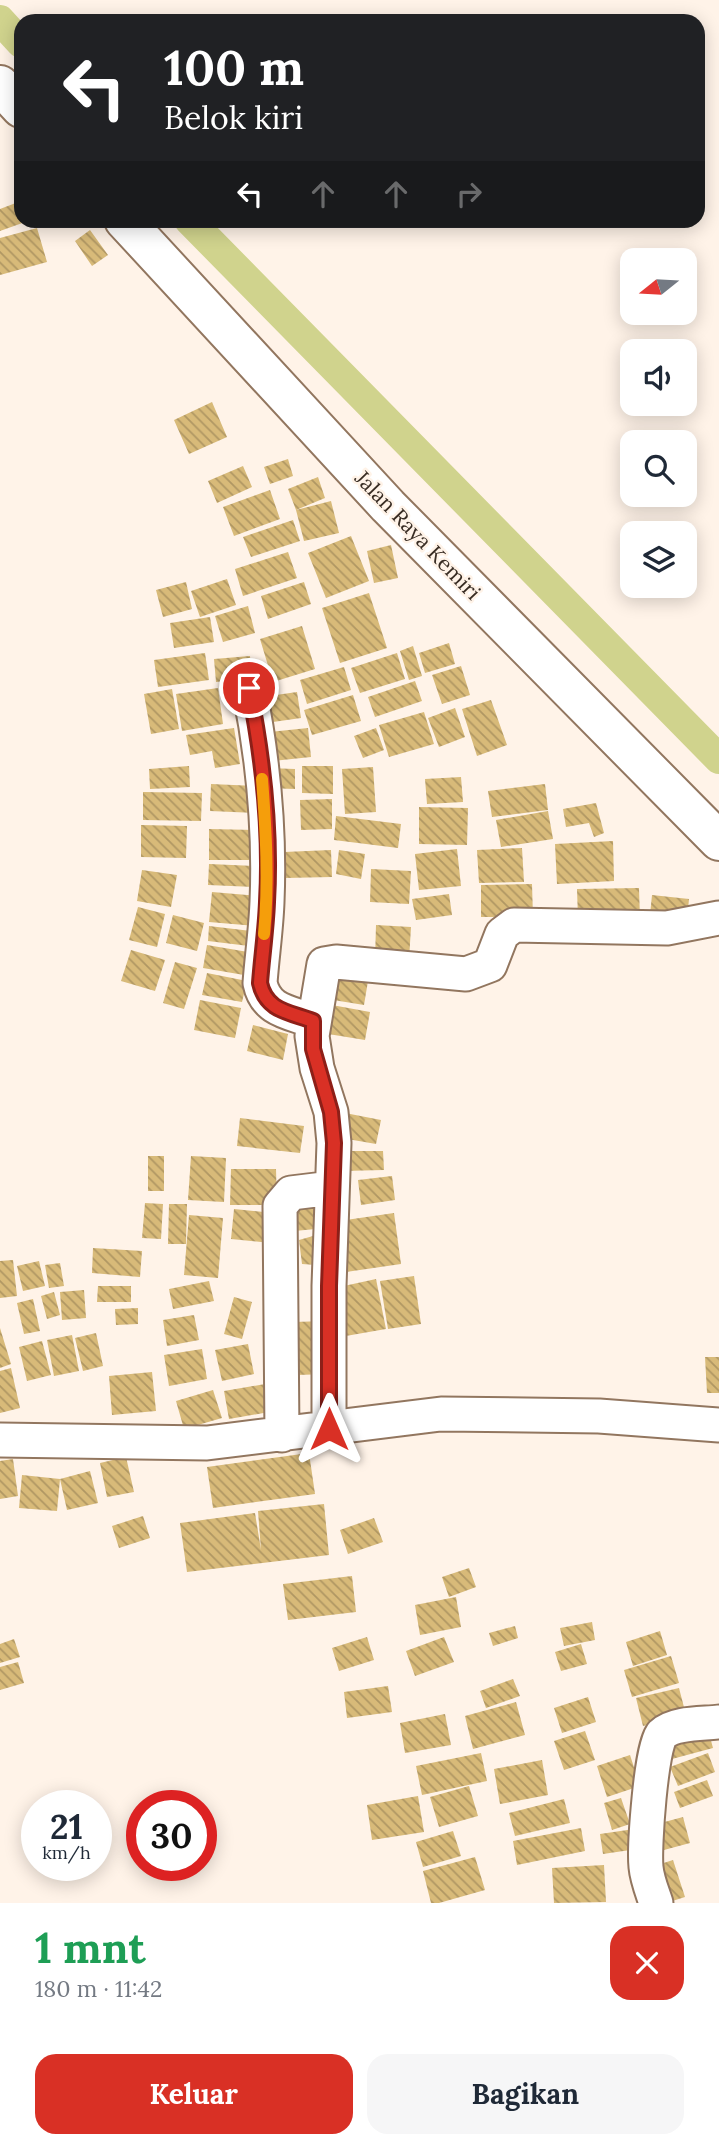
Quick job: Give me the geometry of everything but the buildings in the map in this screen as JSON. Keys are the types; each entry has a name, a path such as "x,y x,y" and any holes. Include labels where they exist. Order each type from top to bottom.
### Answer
{"main road":[{"path":"0,85 14,100"},
{"name":"Jalan Raya Kemiri","path":"131,228 388,506 719,841"}],"street":[{"path":"249,688 261,766 267,844 267,902 260,983 262,994 275,1007 313,1021"},
{"path":"329,1429 334,1143 331,1112 313,1049 313,1021 324,964 336,961 466,974 490,965 502,934 514,925 667,928 719,918"},
{"path":"282,1435 280,1206 291,1193 332,1188"},
{"path":"0,1440 207,1443 441,1414 599,1416 719,1425"},
{"path":"656,1903 646,1860 652,1778 658,1739 674,1727 719,1722"}],"waterway":[{"path":"0,20 14,35"},
{"path":"197,228 719,759"}],"slow traffic":[{"path":"262,779 267,844 264,934"}],"route":[{"path":"249,688 256,720 267,844 267,902 260,983 262,994 275,1007 313,1021 313,1049 331,1112 334,1143 329,1286 329,1429"}]}
